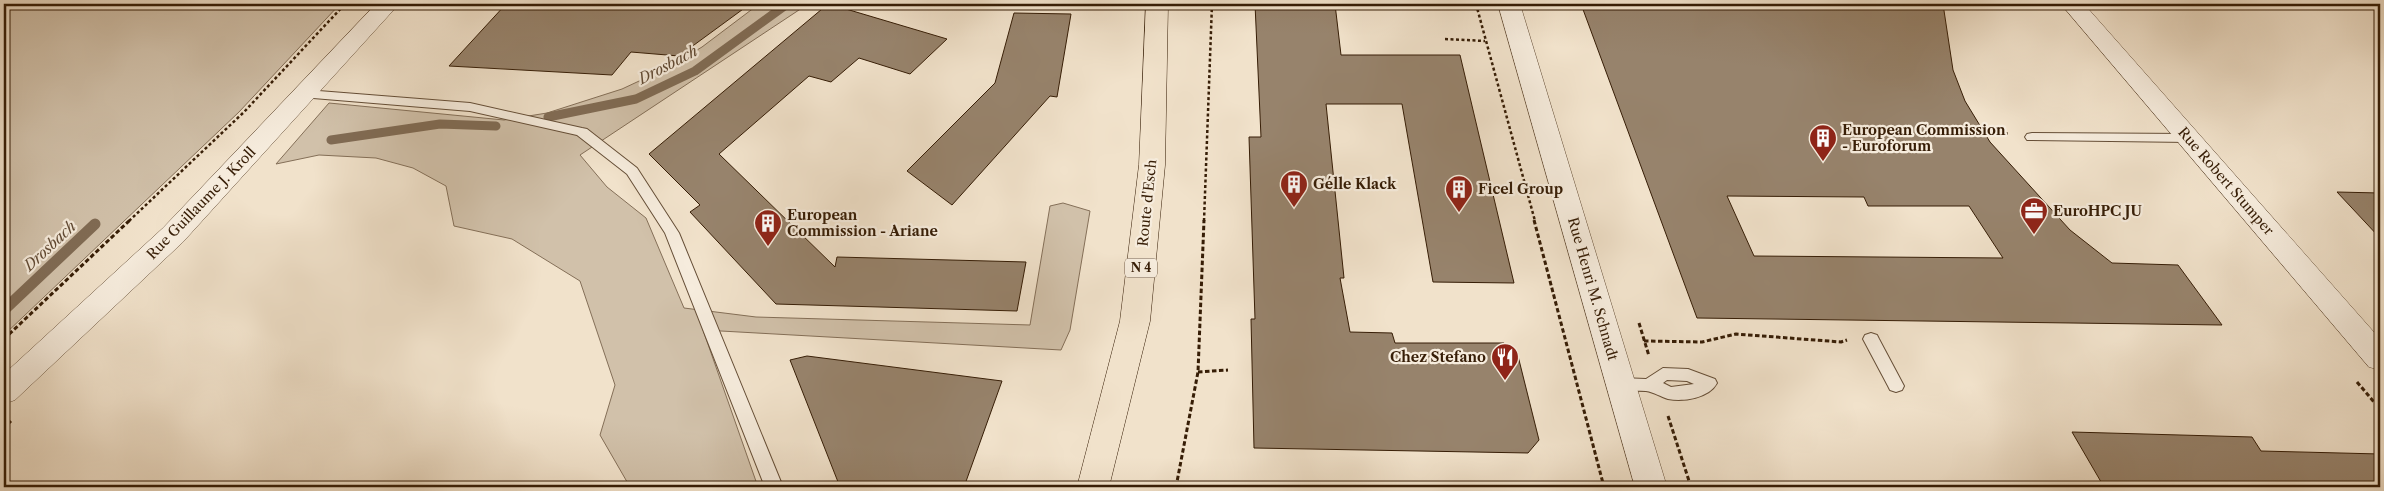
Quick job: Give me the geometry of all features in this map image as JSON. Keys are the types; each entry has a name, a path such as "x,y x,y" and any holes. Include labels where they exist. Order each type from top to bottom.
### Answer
{"main road":[{"name":"Route d'Esch","path":"1093,487 1135,321 1152,165 1157,4"}],"street":[{"name":"Rue Guillaume J. Kroll","path":"4,392 173,235 388,4"},
{"name":"Rue Henri M. Schnadt","path":"1509,4 1651,487"},
{"name":"Rue Robert Stumper","path":"2072,4 2380,359"}],"lane":[{"path":"306,94 470,107 582,132 632,171 672,233 774,487"},
{"path":"2032,137 2189,138"},
{"path":"1864,338 1896,386"},
{"path":"1621,384 1650,385"}],"path":[{"path":"4,340 244,112 346,4"},
{"path":"1176,487 1198,372 1212,4"},
{"path":"1476,4 1520,162 1604,487"},
{"path":"1445,39 1486,40"},
{"path":"1644,341 1702,342 1736,334 1841,342 1864,338"},
{"path":"1198,372 1228,370"}],"shaded area":[{"path":"4,4 340,4 239,112 4,335"},
{"path":"759,4 808,4 580,155 607,187 646,218 684,308 756,317 1030,325 1050,206 1063,203 1090,211 1070,330 1061,350 703,330 758,487 630,487 600,435 615,385 580,281 512,239 454,226 446,186 413,168 376,158 319,155 276,164 329,103 504,120 547,113 622,89 667,68 702,47"}],"building":[{"path":"506,4 750,4 679,56 631,52 612,75 449,66"},
{"path":"1255,4 1335,4 1341,55 1460,55 1514,283 1433,282 1402,104 1326,104 1344,278 1340,278 1350,332 1392,333 1395,343 1504,343 1518,356 1539,440 1528,453 1254,448 1251,319 1255,319 1249,137 1261,137"},
{"name":"European Commission - Euroforum","path":"1581,4 1943,4 1953,70 1965,101 1990,142 2070,230 2112,263 2178,265 2222,325 1697,318","holes":["1727,196 1864,197 1868,206 1969,206 2003,258 1754,256"]},
{"path":"822,9 846,9 947,39 910,74 859,58 831,82 809,76 719,154 835,267 837,257 1026,262 1017,311 776,304 690,212 700,205 649,154"},
{"name":"European Commission - Ariane","path":"1014,13 1071,14 1057,97 1050,96 952,205 907,171 995,83"},
{"path":"2337,192 2380,193 2380,238"},
{"path":"807,356 1002,381 964,487 840,487 790,360"},
{"path":"2072,432 2252,437 2261,451 2380,454 2380,487 2104,487"}],"waterway":[{"name":"Drosbach","path":"548,117 636,99 695,71 787,4"},
{"name":"Drosbach","path":"331,140 440,124 496,126"},
{"name":"Drosbach","path":"4,310 95,224"}],"place":[{"name":"European Commission - Euroforum","path":"1823,162"},
{"name":"Gélle Klack","path":"1294,208"},
{"name":"Ficel Group","path":"1459,213"},
{"name":"EuroHPC JU","path":"2034,235"},
{"name":"European Commission - Ariane","path":"768,247"},
{"name":"Chez Stefano","path":"1505,381"}]}
